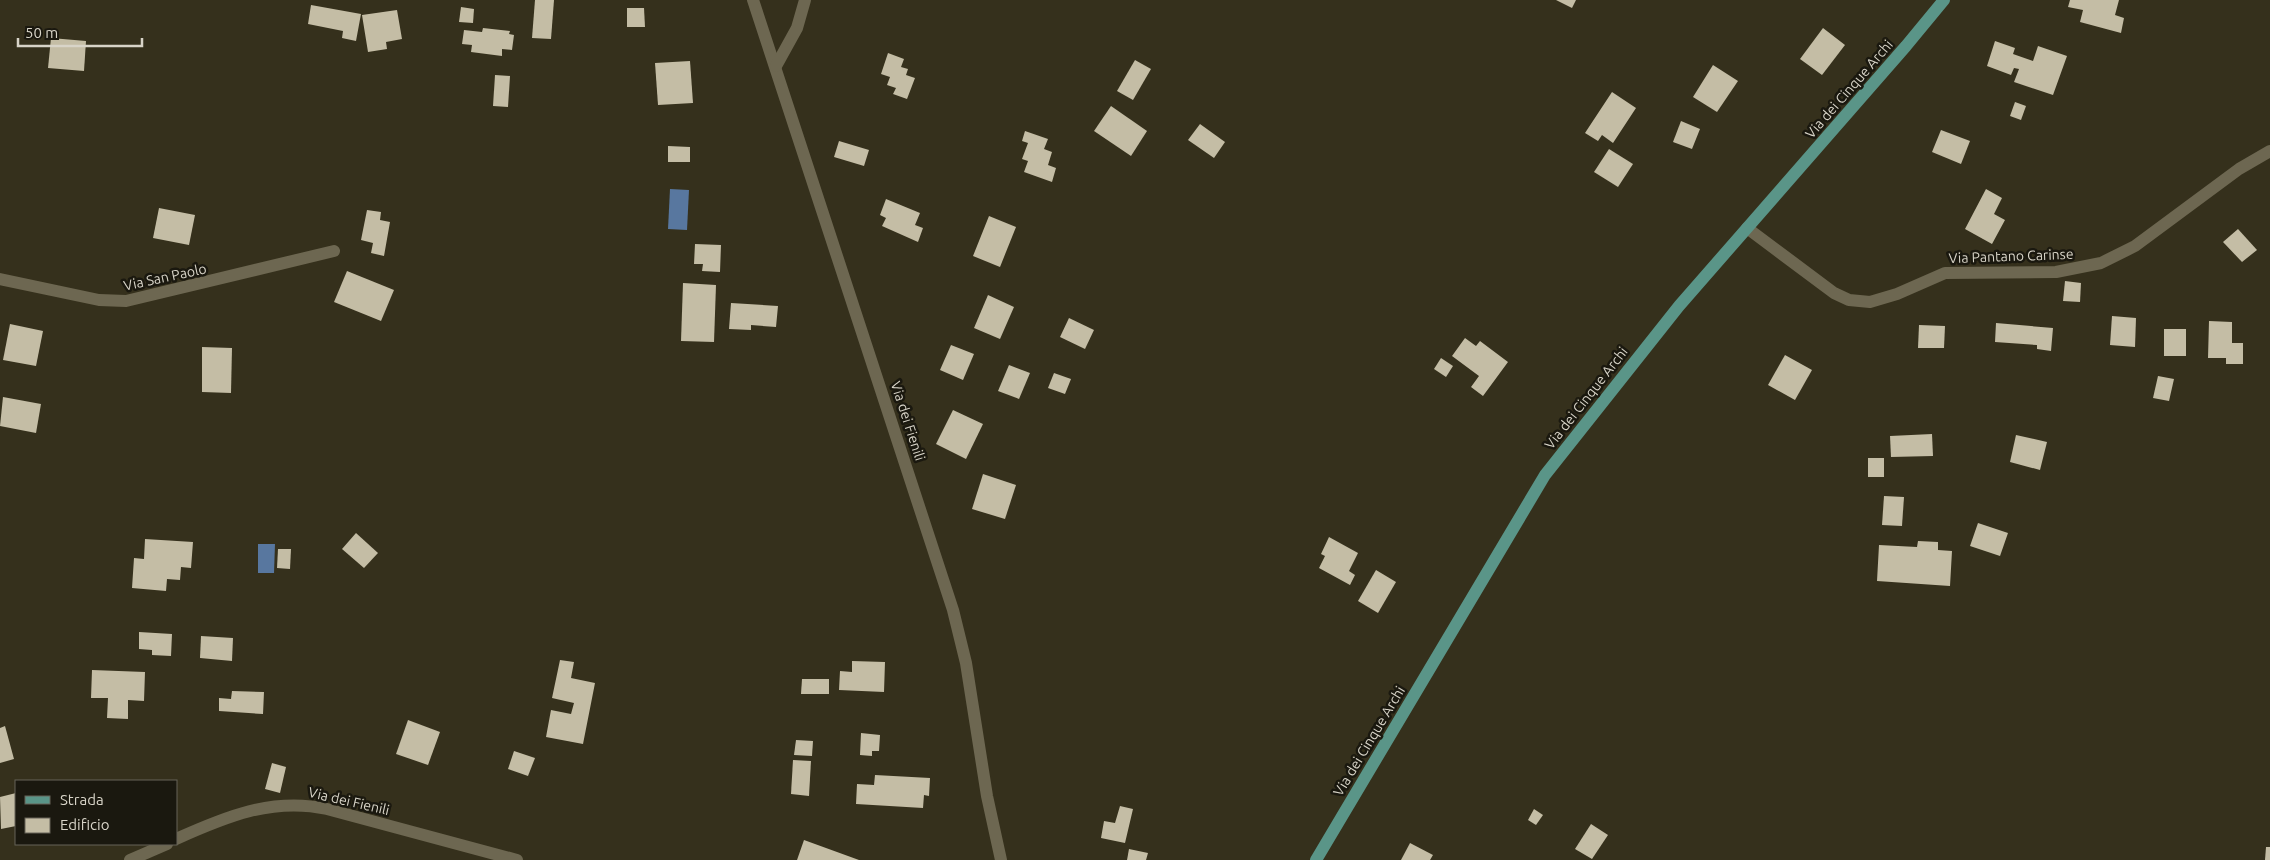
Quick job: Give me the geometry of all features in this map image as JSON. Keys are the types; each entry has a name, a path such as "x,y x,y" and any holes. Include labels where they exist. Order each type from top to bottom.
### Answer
{"main road":[{"name":"Via dei Cinque Archi","path":"1316,860 1545,475 1664,324 1944,0"}],"street":[{"name":"Via dei Fienili","path":"753,0 958,624 987,796 1001,860"},
{"path":"776,66 794,34 805,0"},
{"name":"Via Pantano Carinse","path":"1747,228 1834,292 1849,300 1870,302 1897,294 1945,273 1964,271 2056,272 2086,267 2108,260 2135,246 2245,165 2270,151"},
{"name":"Via San Paolo","path":"0,279 105,301 134,301 334,251"},
{"name":"Via dei Fienili","path":"178,839 217,822 259,808 284,804 301,804 327,809 517,860"},
{"path":"130,860 165,845"}],"water":[{"path":"670,189 689,190 687,230 668,229"},
{"path":"258,544 275,544 274,573 258,573"}],"building":[{"path":"535,0 554,0 551,39 532,38"},
{"path":"1556,0 1576,0 1572,8"},
{"path":"2070,0 2119,0 2115,15 2124,18 2121,33 2080,22 2083,10 2068,7"},
{"path":"311,5 361,14 356,41 342,38 343,31 308,24"},
{"path":"461,7 474,9 473,23 459,22"},
{"path":"627,8 644,8 645,27 627,27"},
{"path":"397,10 402,39 386,42 387,49 368,52 362,15"},
{"path":"483,28 510,31 509,34 514,35 512,50 502,49 502,56 471,52 472,45 462,44 464,30 482,32"},
{"path":"1823,28 1845,45 1822,75 1800,59"},
{"path":"51,38 86,41 84,71 48,68"},
{"path":"1995,41 2015,48 2013,54 2033,61 2038,46 2067,56 2053,95 2014,82 2019,69 2014,68 2011,75 1987,66"},
{"path":"888,53 904,59 901,67 908,69 906,75 915,78 907,99 893,94 896,88 887,85 890,77 881,74"},
{"path":"1135,60 1151,69 1133,100 1117,91"},
{"path":"690,61 693,103 658,105 655,63"},
{"path":"1713,65 1738,81 1717,112 1693,97"},
{"path":"495,75 510,76 508,107 493,106"},
{"path":"1612,92 1636,108 1613,143 1602,135 1598,141 1585,133"},
{"path":"2015,102 2026,106 2021,120 2010,116"},
{"path":"1111,106 1147,131 1131,156 1094,131"},
{"path":"1681,121 1700,129 1692,149 1673,142"},
{"path":"1200,124 1225,142 1214,158 1188,140"},
{"path":"1941,130 1970,141 1961,164 1932,152"},
{"path":"1025,131 1048,139 1044,149 1052,152 1048,165 1056,168 1052,182 1024,172 1028,161 1022,159 1028,143 1022,141"},
{"path":"839,141 869,150 864,166 834,157"},
{"path":"668,146 690,147 690,162 668,162"},
{"path":"1609,149 1633,164 1618,187 1594,172"},
{"path":"1986,189 2002,198 1994,214 2005,220 1992,244 1965,229"},
{"path":"886,199 920,213 915,225 923,228 918,242 882,226 886,218 880,215"},
{"path":"159,208 195,215 189,245 153,238"},
{"path":"367,210 381,212 380,220 390,222 384,256 371,253 373,243 361,240"},
{"path":"989,216 1016,227 1000,267 973,256"},
{"path":"2238,229 2257,250 2242,262 2223,242"},
{"path":"695,244 721,245 720,272 702,271 703,264 694,264"},
{"path":"347,271 394,290 381,321 334,302"},
{"path":"2065,281 2081,283 2080,302 2063,301"},
{"path":"683,283 716,285 714,342 681,341"},
{"path":"988,295 1014,307 1000,339 974,328"},
{"path":"731,303 778,306 776,327 751,325 751,330 729,329"},
{"path":"2112,316 2136,318 2135,347 2110,345"},
{"path":"1069,318 1094,330 1085,349 1060,337"},
{"path":"2209,321 2232,322 2232,343 2243,343 2243,364 2226,364 2226,358 2208,358"},
{"path":"1996,323 2053,328 2051,351 2037,349 2037,345 1995,342"},
{"path":"10,324 43,331 36,366 3,360"},
{"path":"1919,325 1945,326 1944,348 1918,348"},
{"path":"2164,329 2186,329 2186,356 2164,356"},
{"path":"1465,338 1476,346 1480,341 1508,362 1483,396 1471,387 1479,376 1452,356"},
{"path":"951,345 974,354 963,380 940,370"},
{"path":"202,347 232,348 231,393 202,392"},
{"path":"1785,355 1812,370 1795,400 1768,385"},
{"path":"1441,358 1453,366 1446,377 1434,369"},
{"path":"1009,365 1030,373 1019,399 998,391"},
{"path":"1054,373 1071,379 1065,394 1048,388"},
{"path":"2158,376 2174,379 2169,401 2153,398"},
{"path":"3,397 41,404 36,433 0,426"},
{"path":"953,410 983,424 966,459 936,444"},
{"path":"1932,434 1933,456 1891,457 1890,436"},
{"path":"2016,435 2047,442 2040,470 2010,462"},
{"path":"1868,458 1884,458 1884,477 1868,477"},
{"path":"983,474 1016,485 1005,519 972,509"},
{"path":"1884,496 1904,497 1902,526 1882,525"},
{"path":"1978,523 2008,533 2000,556 1970,546"},
{"path":"356,533 378,553 364,568 342,549"},
{"path":"1329,537 1358,553 1349,571 1355,575 1350,585 1319,568 1325,556 1321,554"},
{"path":"145,539 193,542 191,568 181,567 180,580 167,579 166,591 132,588 134,558 144,559"},
{"path":"1918,541 1938,542 1938,550 1952,551 1950,586 1877,581 1879,545 1917,547"},
{"path":"278,549 291,549 290,569 277,568"},
{"path":"1376,570 1396,582 1378,613 1358,601"},
{"path":"139,632 172,634 171,656 152,655 152,650 139,649"},
{"path":"201,636 233,638 232,661 200,658"},
{"path":"560,660 574,662 571,678 595,683 583,744 546,737 551,710 571,714 574,703 552,698"},
{"path":"852,661 885,662 884,692 839,690 840,671 852,672"},
{"path":"92,670 145,672 144,701 128,700 128,719 107,718 108,698 91,698"},
{"path":"802,679 829,679 829,694 801,694"},
{"path":"232,691 264,692 263,714 219,711 219,698 231,699"},
{"path":"408,720 440,732 428,765 396,754"},
{"path":"5,726 14,759 0,763 0,728"},
{"path":"861,733 880,735 879,751 872,751 872,756 860,755"},
{"path":"796,740 813,741 812,756 794,755"},
{"path":"514,751 535,758 528,776 508,769"},
{"path":"793,760 811,761 809,796 791,794"},
{"path":"272,763 286,767 280,793 265,789"},
{"path":"875,775 930,778 929,796 924,795 923,808 856,804 857,784 874,785"},
{"path":"15,793 15,826 1,829 0,797"},
{"path":"1120,806 1133,809 1125,843 1101,838 1104,821 1115,823"},
{"path":"1534,809 1543,815 1536,825 1528,820"},
{"path":"1591,824 1608,835 1592,859 1575,849"},
{"path":"804,840 859,860 797,860"},
{"path":"1410,843 1433,855 1430,860 1401,860"},
{"path":"2266,847 2270,847 2270,860 2265,860"},
{"path":"1129,849 1148,853 1146,860 1127,860"}]}
